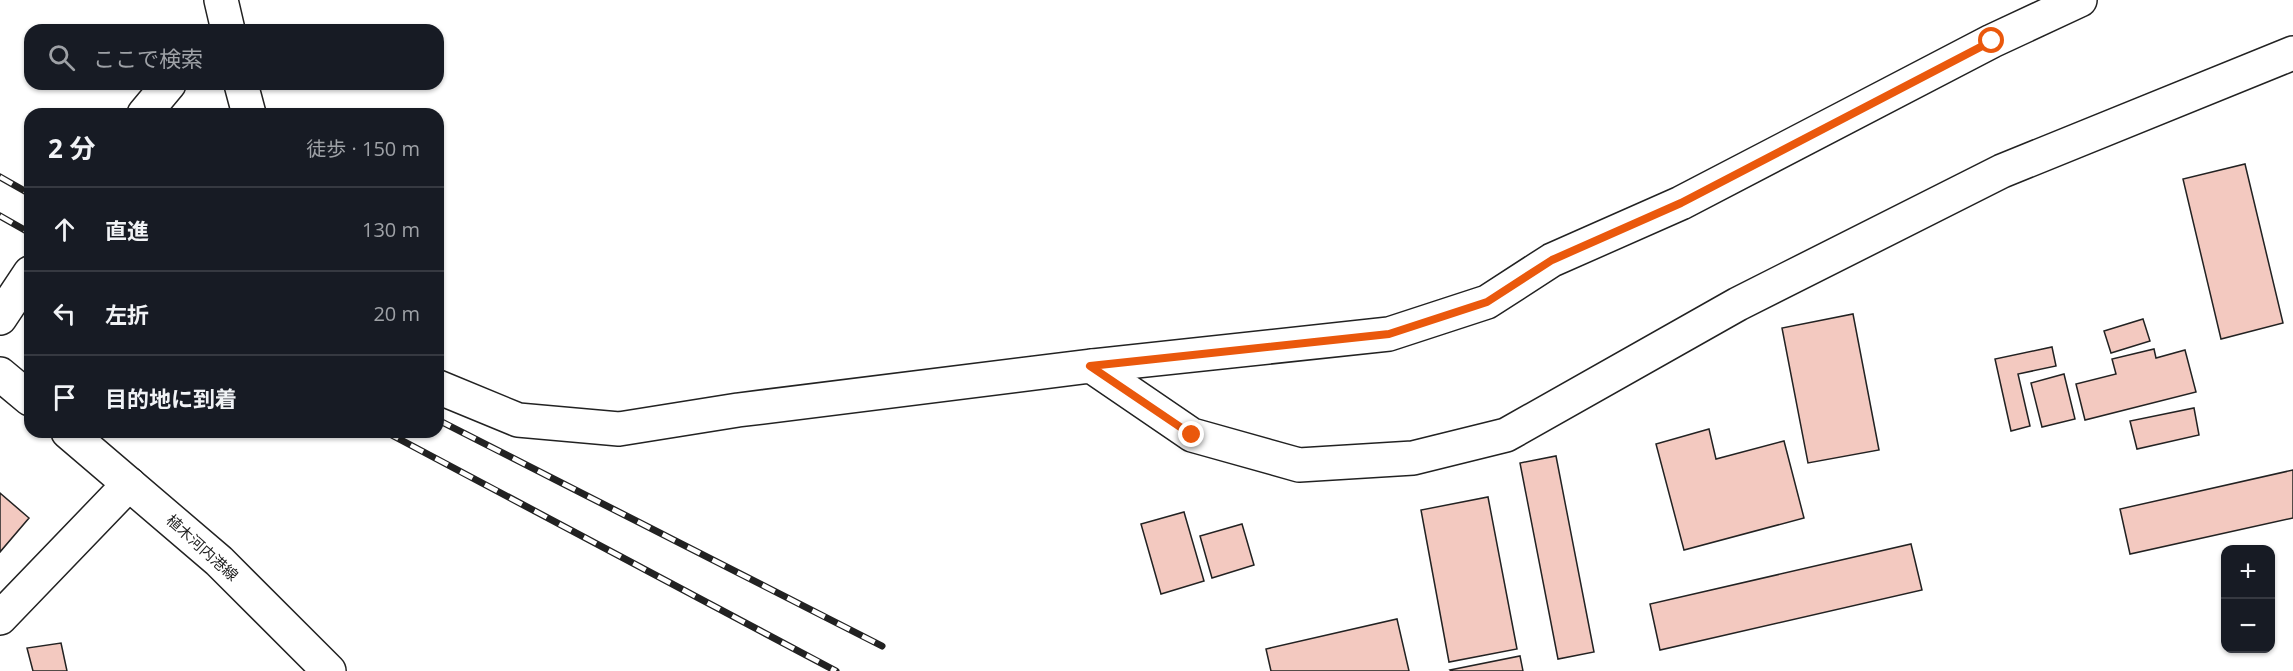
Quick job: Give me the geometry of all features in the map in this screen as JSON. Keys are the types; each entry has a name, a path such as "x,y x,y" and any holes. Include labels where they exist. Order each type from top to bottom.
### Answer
{"street":[{"path":"444,389 518,420 619,429 738,410 1090,366 1389,334 1487,302 1552,260 1681,203 1992,41 2080,0"},
{"path":"1090,366 1192,435 1299,465 1413,458 1506,435 1738,304 2002,171 2293,53"},
{"path":"149,108 164,90"},
{"path":"243,90 248,108"},
{"path":"0,318 24,282"},
{"path":"0,374 24,394"},
{"name":"植木河内港線","path":"75,438 219,561 329,671"},
{"path":"0,618 129,484"}],"building":[{"path":"2245,164 2283,323 2221,339 2183,179"},
{"path":"1853,314 1879,450 1808,463 1782,328"},
{"path":"2143,319 2150,341 2111,353 2104,331"},
{"path":"2052,347 2056,366 2018,374 2030,426 2011,431 1995,359"},
{"path":"2154,349 2156,358 2185,350 2196,392 2085,420 2076,384 2116,374 2112,359"},
{"path":"2064,374 2075,419 2042,427 2031,383"},
{"path":"2194,408 2199,435 2137,449 2130,421"},
{"path":"1709,429 1716,459 1784,441 1804,518 1684,550 1656,444"},
{"path":"1556,456 1594,652 1558,659 1520,463"},
{"path":"2293,470 2293,518 2130,554 2120,509"},
{"path":"0,493 29,518 0,552"},
{"path":"1488,497 1517,649 1449,662 1421,510"},
{"path":"1184,512 1204,581 1161,594 1141,524"},
{"path":"1242,524 1254,565 1212,578 1200,536"},
{"path":"1911,544 1922,590 1660,650 1650,604"},
{"path":"1397,619 1409,671 1271,671 1266,649"},
{"path":"61,643 67,671 33,671 27,648"},
{"path":"1520,656 1523,671 1450,670"}],"railway":[{"path":"0,177 24,191"},
{"path":"0,216 24,230"},
{"path":"444,423 882,646"},
{"path":"397,438 836,671"}],"route":[{"path":"1192,435 1090,366 1389,334 1487,302 1552,260 1681,203 1992,41"}]}
